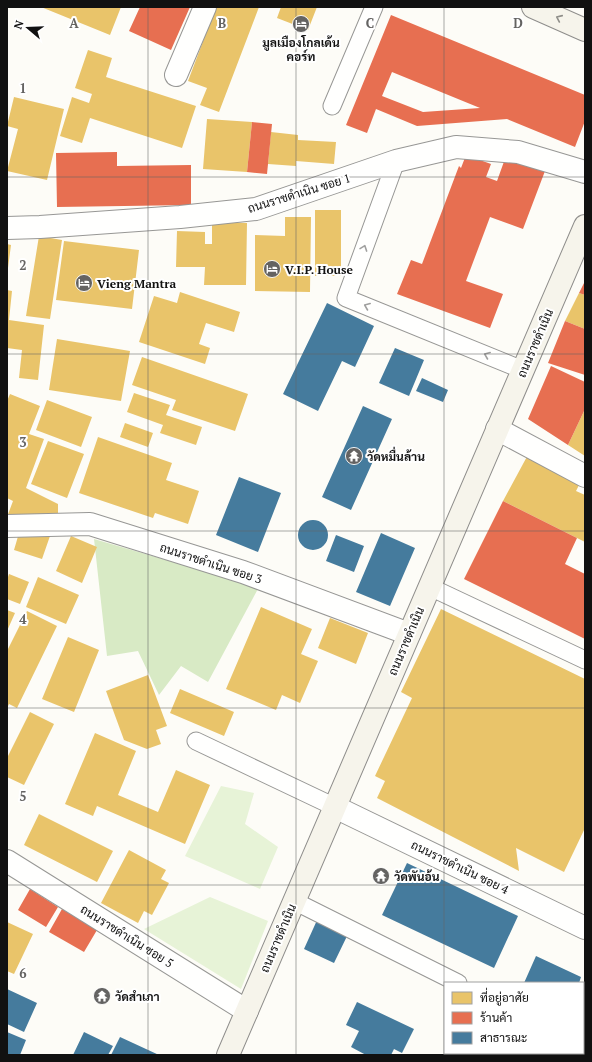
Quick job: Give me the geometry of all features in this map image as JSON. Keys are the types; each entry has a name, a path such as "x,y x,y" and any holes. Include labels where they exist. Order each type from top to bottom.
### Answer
{"street":[{"path":"176,75 205,7"},
{"path":"533,7 585,30"},
{"name":"ถนนราชดำเนิน ซอย 1","path":"7,228 180,217 256,209 396,161 456,147 518,152 585,172"},
{"name":"ถนนราชดำเนิน","path":"228,1055 585,226"},
{"path":"497,429 585,476"},
{"name":"ถนนราชดำเนิน ซอย 3","path":"7,526 90,524 242,572 409,634"},
{"name":"ถนนราชดำเนิน ซอย 4","path":"335,807 585,928"},
{"name":"ถนนราชดำเนิน ซอย 5","path":"7,861 247,1011"}],"lane":[{"path":"332,106 374,7"},
{"path":"396,161 346,298 523,370"},
{"path":"430,587 585,660"},
{"path":"196,741 335,807"},
{"path":"294,901 456,982"}],"green space":[{"path":"94,539 259,587 208,682 181,666 159,695 138,651 107,656"},
{"path":"221,786 254,793 245,824 278,847 260,889 185,856"},
{"path":"210,897 268,921 241,989 144,929"}],"building: ที่อยู่อาศัย":[{"path":"41,7 121,7 110,35"},
{"path":"216,7 259,7 219,112 200,105 207,88 188,81"},
{"name":"มูลเมืองโกลเด้น คอร์ท","path":"281,7 317,7 308,30 277,18"},
{"path":"88,50 112,58 106,77 196,106 182,148 90,118 82,143 60,136 72,97 89,103 92,94 75,88"},
{"path":"14,97 64,109 47,180 7,171 18,129 7,126"},
{"path":"207,119 252,122 247,172 203,169"},
{"path":"271,132 298,135 298,140 336,142 334,164 296,161 296,166 268,164"},
{"path":"315,210 341,210 341,276 315,276"},
{"path":"285,217 311,217 310,292 255,291 255,235 285,236"},
{"path":"212,222 247,223 246,285 204,285 205,267 176,267 177,231 205,232 205,244 212,244"},
{"path":"39,236 62,240 50,319 26,316"},
{"path":"64,241 139,250 132,309 56,300"},
{"path":"7,244 11,245 8,268 7,268"},
{"path":"7,290 12,291 9,320 44,325 38,380 19,378 22,350 7,348"},
{"path":"180,292 240,312 234,332 206,323 199,344 210,348 205,364 139,342 154,296 177,303"},
{"path":"579,293 585,295 585,329 565,321"},
{"path":"57,339 130,351 121,401 49,390"},
{"path":"142,357 248,394 235,431 172,410 176,400 132,385"},
{"path":"134,393 170,405 166,415 202,427 196,445 160,433 163,425 127,412"},
{"path":"10,394 40,406 29,434 44,439 26,488 58,504 58,519 7,517 13,501 7,498 7,401"},
{"path":"47,400 92,417 81,447 36,430"},
{"path":"585,409 585,456 568,445"},
{"path":"125,423 153,433 148,447 120,437"},
{"path":"98,437 172,463 166,480 199,491 188,524 155,513 153,518 79,493"},
{"path":"48,441 84,454 67,498 31,484"},
{"path":"530,451 582,479 576,491 585,495 585,542 503,501"},
{"path":"19,533 50,536 42,559 14,550"},
{"path":"71,536 97,547 82,583 56,571"},
{"path":"9,574 29,582 20,604 7,599 7,580"},
{"path":"38,577 79,595 66,624 26,607"},
{"path":"261,607 312,629 301,654 318,661 300,703 282,695 276,710 226,689"},
{"path":"441,609 585,679 585,828 564,872 516,848 519,871 377,798 385,781 375,776 412,698 401,692"},
{"path":"7,610 15,613 7,631"},
{"path":"27,611 57,626 17,708 9,704 7,708 7,651"},
{"path":"330,618 368,633 356,664 318,648"},
{"path":"68,637 99,650 74,712 42,699"},
{"path":"148,675 167,726 156,730 161,744 147,749 124,740 106,691"},
{"path":"180,689 234,712 224,736 170,713"},
{"path":"30,712 54,724 24,785 7,777 7,758"},
{"path":"95,733 136,751 118,795 158,812 176,770 210,785 185,844 97,806 93,816 65,804"},
{"path":"39,814 113,851 97,882 24,845"},
{"path":"129,850 166,870 161,879 169,883 152,915 144,911 138,923 101,903"},
{"path":"7,922 33,934 14,974 7,971"},
{"path":"585,999 585,1055 561,1055 584,1054"}],"building: ร้านค้า":[{"path":"140,7 190,7 171,50 129,31"},
{"path":"391,15 585,95 585,121 575,147 507,119 417,126 376,109 367,133 346,125","holes":["392,72 480,108 423,112 382,96"]},
{"path":"252,122 272,124 267,174 247,172"},
{"path":"117,152 117,166 191,165 191,205 57,207 56,153"},
{"path":"466,155 491,164 486,177 497,181 506,156 545,171 523,229 490,217 466,281 503,294 490,328 397,294 411,260 422,264 459,166 461,168"},
{"path":"585,281 585,295 579,293"},
{"path":"565,321 585,329 585,375 548,363"},
{"path":"551,366 585,382 585,409 568,445 528,419"},
{"path":"503,501 577,538 565,564 585,574 585,639 464,579"},
{"path":"30,889 58,907 46,927 18,910"},
{"path":"62,909 97,930 84,952 49,932"}],"building: สาธารณะ":[{"path":"327,303 374,326 355,367 342,361 318,411 283,394"},
{"path":"395,348 424,360 409,396 379,383"},
{"path":"422,378 448,390 443,402 416,391"},
{"path":"363,406 392,419 351,510 322,497"},
{"path":"239,477 281,493 258,552 216,535"},
{"path":"313,520 324,524 328,535 324,546 313,550 302,546 298,535 302,524"},
{"path":"381,533 415,548 390,606 356,592"},
{"path":"336,535 364,546 354,572 326,561"},
{"name":"วัดพันอ้น","path":"407,863 518,916 494,968 382,915"},
{"path":"318,918 349,932 334,963 304,949"},
{"path":"536,956 581,977 579,982 524,982"},
{"path":"7,989 37,1003 24,1032 7,1024"},
{"path":"357,1002 414,1029 402,1053 394,1049 391,1055 366,1055 351,1047 359,1031 346,1025"},
{"path":"7,1032 26,1040 20,1055 7,1055"},
{"path":"84,1032 113,1046 108,1055 73,1055"},
{"path":"120,1037 159,1055 111,1055"},
{"path":"488,1054 546,1054 546,1055"}],"place":[{"name":"มูลเมืองโกลเด้น คอร์ท","path":"301,24"},
{"name":"V.I.P. House","path":"272,269"},
{"name":"Vieng Mantra","path":"84,283"},
{"name":"วัดหมื่นล้าน","path":"354,456"},
{"name":"วัดพันอ้น","path":"381,876"},
{"name":"วัดสำเภา","path":"102,996"}]}
